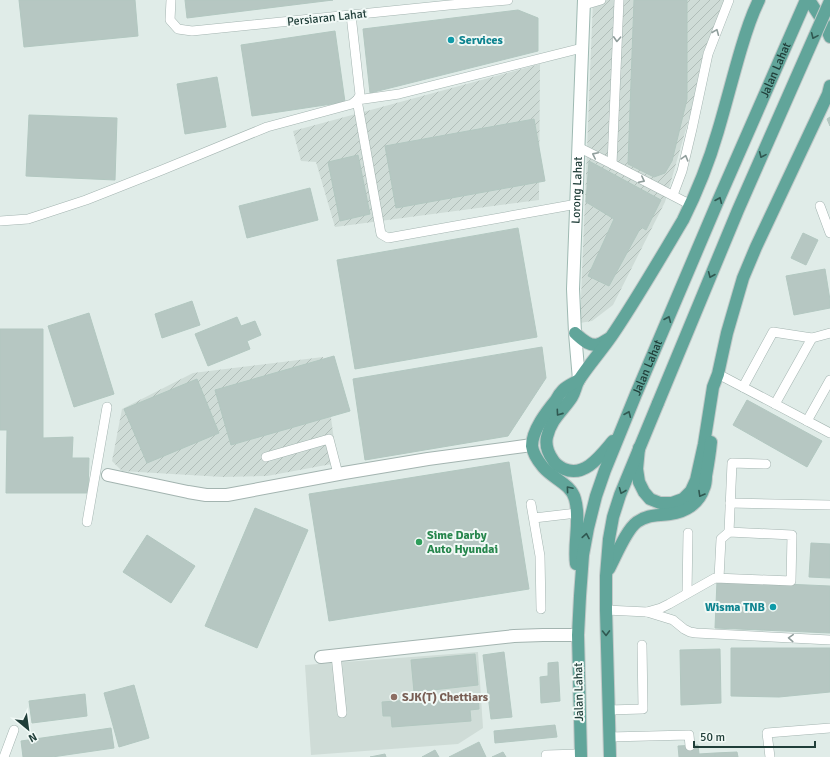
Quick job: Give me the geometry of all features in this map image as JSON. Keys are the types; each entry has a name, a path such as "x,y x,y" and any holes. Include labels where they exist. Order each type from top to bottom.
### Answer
{"main road":[{"path":"618,436 592,464 577,471 569,471 554,463 546,447 546,439 554,420 572,396 579,380 610,337 679,227 691,205 718,132 729,88 753,11 759,0"},
{"name":"Jalan Lahat","path":"580,756 578,635 580,596 583,555 589,522 596,496 604,470 618,436 718,201 806,0"},
{"path":"809,0 824,23 830,36"},
{"name":"Jalan Lahat","path":"610,757 606,576 609,539 613,517 620,495 639,448 738,210 830,1"},
{"path":"639,448 637,469 639,482 644,492 650,498 660,503 672,503 683,499 691,491 696,480 704,444 713,387 718,374 727,333 743,278 828,94 830,86"},
{"path":"575,333 583,340 595,345 610,337"},
{"path":"606,576 630,530 636,523 644,518 654,515 683,511 692,506 700,497 704,487 709,463 719,388 718,374"},
{"path":"579,380 564,389 545,413 538,425 532,446 537,460 551,475 566,485 576,499 577,513 575,560 580,596"}],"street":[{"name":"Lorong Lahat","path":"579,380 573,289 584,2"},
{"path":"108,475 188,492 206,495 226,495 428,459 532,446"},
{"path":"321,657 514,636 578,635"}],"lane":[{"name":"Persiaran Lahat","path":"171,0 170,20 178,29 192,31 351,16 448,2 508,0"},
{"path":"584,2 601,0"},
{"path":"612,164 619,0"},
{"path":"673,195 682,170 708,54 729,0"},
{"path":"0,221 28,219 86,200 267,126 352,104 360,95 351,16"},
{"path":"357,100 398,94 582,48"},
{"path":"357,100 381,234 388,238 577,204"},
{"path":"578,147 691,205"},
{"path":"820,206 830,233"},
{"path":"743,387 772,332 812,338 830,333"},
{"path":"776,404 812,338"},
{"path":"718,374 830,433"},
{"path":"807,421 830,380"},
{"path":"87,522 108,407"},
{"path":"266,457 329,439 338,474"},
{"path":"729,532 732,463 766,464"},
{"path":"96,472 108,475"},
{"path":"730,503 830,505"},
{"path":"531,504 540,556 541,609"},
{"path":"534,518 577,513"},
{"path":"647,612 661,608 714,578 791,581 792,535 729,532 721,539 719,578"},
{"path":"687,593 688,533"},
{"path":"606,610 647,612 673,620 684,629 696,633 830,640"},
{"path":"608,710 643,709 642,645"},
{"path":"336,655 342,713"},
{"path":"770,757 767,733 830,728"},
{"path":"4,757 14,730"},
{"path":"609,737 689,735 690,746"},
{"path":"546,757 546,755 580,756"}],"shaded area":[{"path":"593,0 731,0 703,75 665,202 613,305 592,321 580,323"},
{"name":"Services","path":"540,64 539,200 335,227 316,162 301,161 293,131"},
{"path":"323,357 337,463 267,476 223,477 122,471 112,461 122,409 193,373"},
{"name":"SJK(T) Chettiars","path":"478,652 483,728 458,744 311,755 305,665"}],"building":[{"path":"19,0 135,0 138,36 24,47"},
{"path":"185,0 333,0 187,18"},
{"path":"634,0 687,0 687,99 672,161 665,173 654,177 628,164"},
{"name":"Services","path":"518,10 538,18 538,51 370,93 363,29"},
{"path":"335,31 345,102 252,116 241,45"},
{"path":"217,77 226,127 185,134 177,84"},
{"path":"29,115 117,118 115,180 26,176"},
{"path":"830,117 830,126 827,119"},
{"path":"534,119 545,181 396,208 385,146"},
{"path":"358,155 370,214 340,221 328,162"},
{"path":"589,161 661,200 646,230 641,227 609,286 588,276 614,219 586,202"},
{"path":"310,188 318,220 247,238 239,206"},
{"path":"518,228 537,337 355,369 337,260"},
{"path":"803,233 818,240 806,265 791,258"},
{"path":"825,269 830,308 794,315 786,276"},
{"path":"192,301 200,325 162,338 155,314"},
{"path":"89,313 114,394 74,407 48,326"},
{"path":"237,317 241,326 255,321 261,335 247,341 250,349 208,366 195,334"},
{"path":"0,329 43,329 43,438 73,437 72,458 89,458 88,493 6,493 7,430 0,430"},
{"path":"542,347 546,378 508,436 365,460 353,379"},
{"path":"334,356 350,411 231,445 215,390"},
{"path":"197,379 219,433 147,463 124,409"},
{"path":"747,400 822,441 807,467 733,425"},
{"name":"Sime Darby Auto Hyundai","path":"509,462 529,589 329,621 309,494"},
{"path":"255,508 308,530 257,648 205,626"},
{"path":"147,535 195,566 171,603 123,572"},
{"path":"811,543 830,544 830,578 809,577"},
{"name":"Wisma TNB","path":"717,581 830,586 830,633 715,628"},
{"path":"731,648 830,648 830,692 779,697 731,696"},
{"path":"720,649 721,703 681,705 680,650"},
{"path":"504,652 512,717 491,719 483,655"},
{"path":"475,654 478,685 414,692 411,660"},
{"path":"558,662 560,701 541,703 540,677 548,676 548,663"},
{"path":"134,685 149,738 119,747 104,693"},
{"path":"85,694 87,716 32,723 29,701"},
{"path":"478,695 479,709 470,710 471,721 392,727 391,716 383,716 382,702"},
{"path":"555,725 557,737 495,743 494,731"},
{"path":"111,728 114,748 52,757 23,757 21,741"},
{"path":"479,742 486,757 449,757"},
{"path":"698,745 699,754 715,753 715,757 679,757 678,746"},
{"path":"435,750 439,757 422,757"},
{"path":"503,752 506,757 492,757"},
{"path":"737,752 738,757 715,757 715,753"},
{"path":"385,754 386,757 370,757"}],"place":[{"name":"Services","path":"451,40"},
{"name":"Sime Darby Auto Hyundai","path":"419,542"},
{"name":"Wisma TNB","path":"773,607"},
{"name":"SJK(T) Chettiars","path":"394,697"}]}
